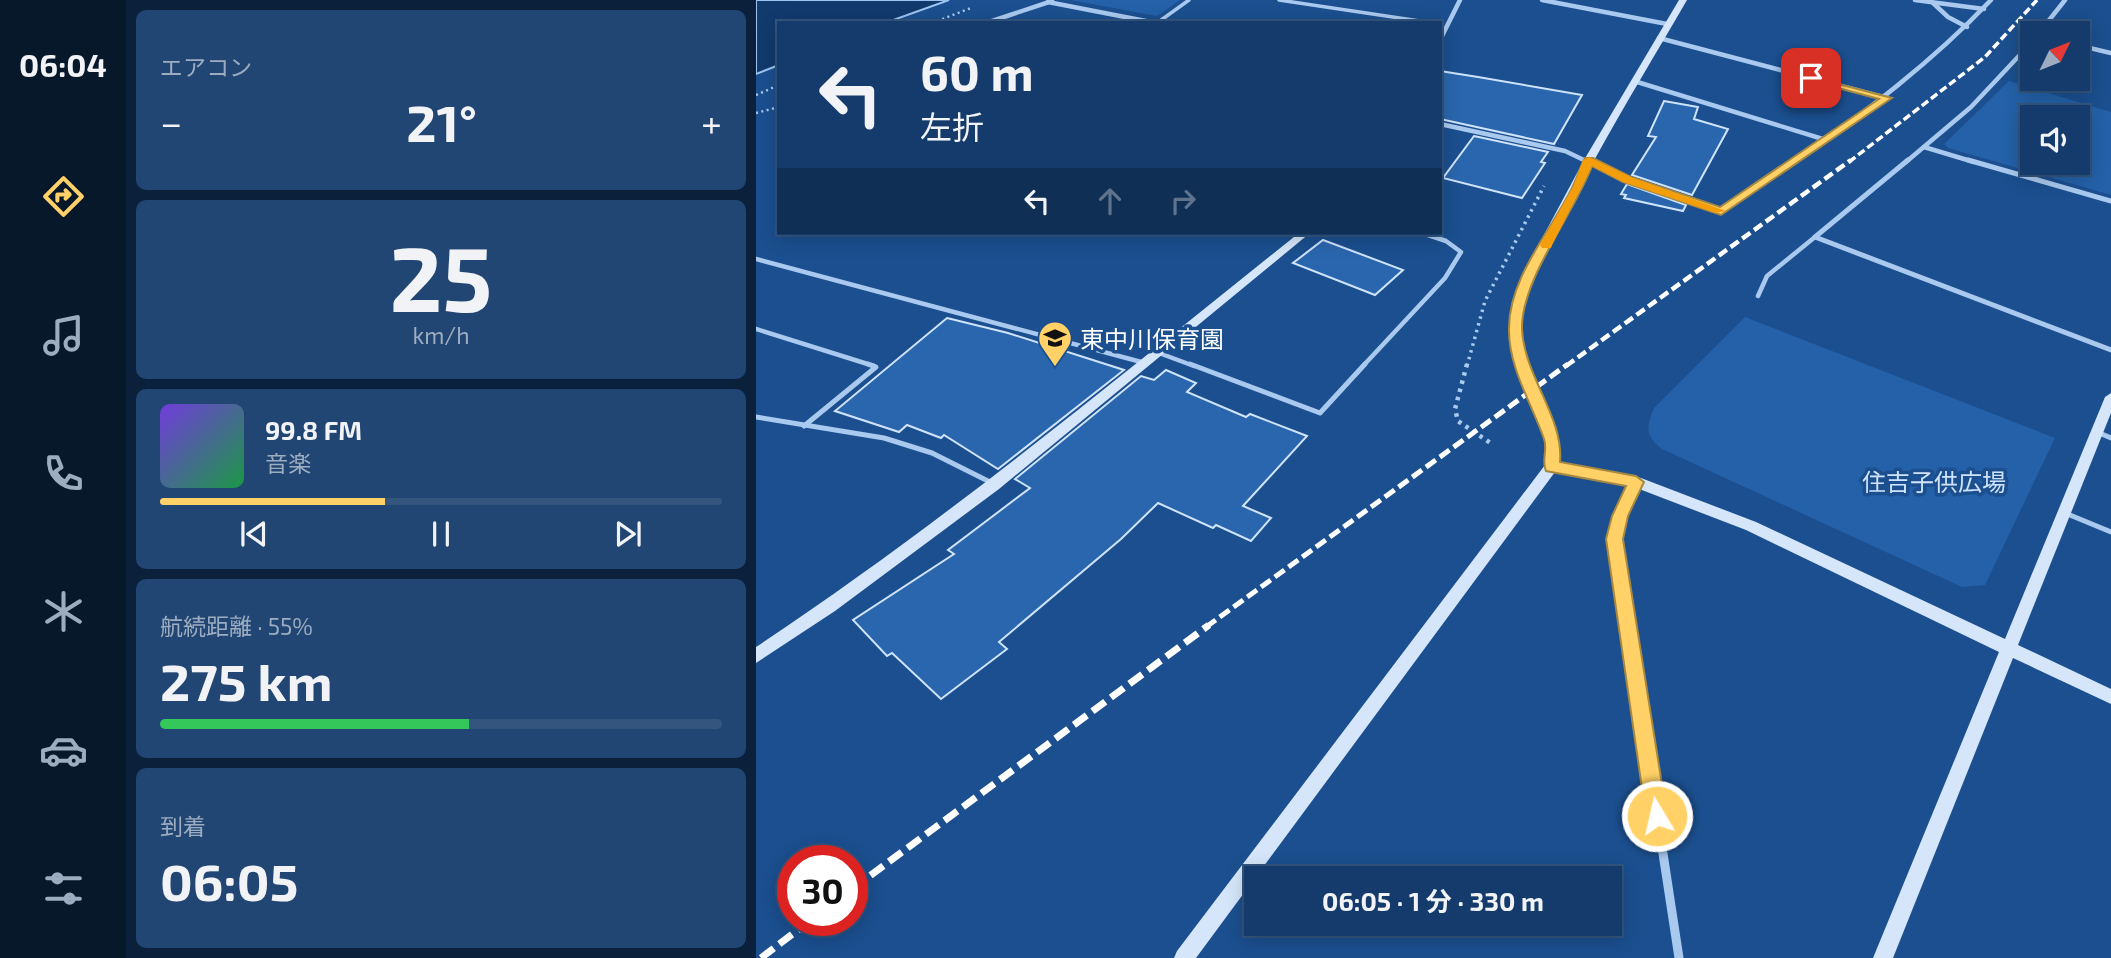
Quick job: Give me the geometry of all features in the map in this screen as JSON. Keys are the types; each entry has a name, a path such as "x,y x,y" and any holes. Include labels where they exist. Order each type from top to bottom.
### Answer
{"street":[{"path":"992,21 1054,0"},
{"path":"1442,37 1460,0"},
{"path":"1542,0 1667,24"},
{"path":"1184,958 1552,467 1554,443 1525,374 1519,349 1516,329 1518,309 1528,278 1578,187 1589,160 1683,0"},
{"path":"1915,0 1984,9"},
{"path":"1442,124 1565,150 1627,179 1721,211 1887,98 1967,27 1991,0"},
{"path":"2048,21 2065,0"},
{"path":"1048,2 1147,21"},
{"path":"1933,3 1948,17 1967,27"},
{"path":"1659,38 1887,98"},
{"path":"2090,49 2111,53"},
{"path":"2020,55 1971,107 1815,237 2111,350"},
{"path":"1634,80 1826,140"},
{"path":"1924,147 2111,201"},
{"path":"756,656 828,607 994,485 1303,235"},
{"path":"1883,958 2064,512 2104,435 2111,397"},
{"path":"1552,467 1636,482 1751,526 2111,697"},
{"path":"1636,482 1620,516 1615,539 1679,958"}],"lane":[{"path":"1160,21 1189,0"},
{"path":"1279,0 1420,21"},
{"path":"1442,24 1449,25"},
{"path":"1158,353 1320,413 1445,278 1461,252 1446,241 1428,235"},
{"path":"1758,296 1767,276 1815,237"},
{"path":"756,259 1145,363"},
{"path":"756,329 876,367 804,426"},
{"path":"756,417 884,438 932,453 994,485"},
{"path":"2064,512 2111,532"}],"path":[{"path":"937,21 977,5"},
{"path":"756,95 777,86"},
{"path":"756,113 777,108"}],"green space":[{"path":"1070,0 1180,0 1157,16"},
{"path":"2009,81 2020,84 2020,91 2042,91 2088,105 2020,105 2020,169 1948,148 1944,144"},
{"path":"2090,106 2111,112 2111,195 2042,175 2090,175"},
{"name":"住吉子供広場","path":"1745,317 2055,438 1985,585 1962,587 1662,449 1652,440 1649,421 1654,408"}],"shaded area":[{"path":"756,0 949,0 891,21 777,21 777,66 756,74"}],"building":[{"path":"1442,71 1582,95 1554,144 1442,119"},
{"path":"1664,101 1698,107 1694,119 1728,129 1692,195 1632,175 1656,137 1648,136"},
{"path":"1474,136 1548,152 1541,162 1545,163 1522,198 1443,178"},
{"path":"1627,184 1686,205 1683,211 1624,198 1626,195 1621,194"},
{"path":"1323,240 1403,270 1375,295 1293,263"},
{"path":"947,318 1008,333 1124,370 998,469 944,435 941,438 907,425 899,432 835,411"},
{"path":"1166,370 1196,383 1187,392 1246,417 1250,414 1307,436 1243,506 1271,518 1251,541 1216,525 1213,528 1158,503 1121,539 999,642 1007,649 941,699 892,653 887,656 853,620 954,554 948,550 1030,488 1015,479 1141,376 1154,380"}],"railway":[{"path":"1849,162 1985,57 2037,0"},
{"path":"1566,366 1851,160"},
{"path":"1206,627 1568,364"},
{"path":"868,877 1209,625"},
{"path":"761,958 790,936"}],"slow traffic":[{"path":"1546,245 1578,187 1589,160 1627,179 1720,211"}],"place":[{"name":"東中川保育園","path":"1055,368"}],"route":[{"path":"1657,816 1615,539 1620,516 1636,482 1552,467 1554,443 1525,374 1519,349 1516,329 1518,309 1528,278 1578,187 1589,160 1627,179 1721,211 1887,98 1811,78"}]}
